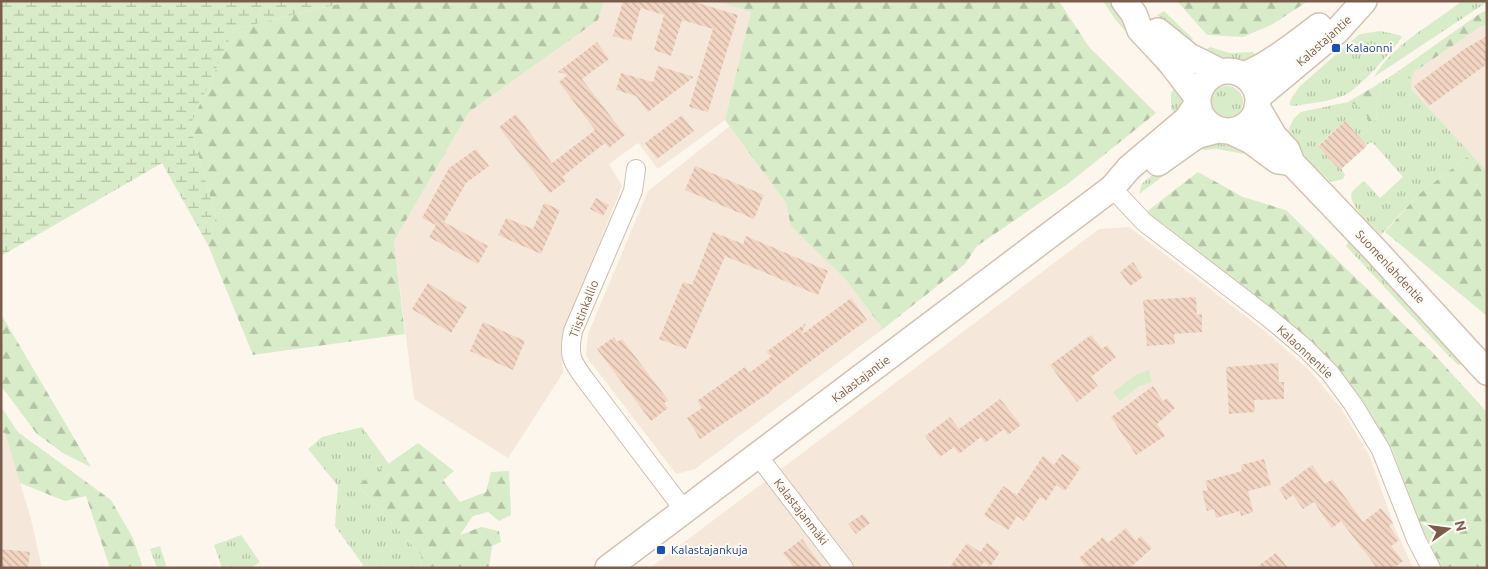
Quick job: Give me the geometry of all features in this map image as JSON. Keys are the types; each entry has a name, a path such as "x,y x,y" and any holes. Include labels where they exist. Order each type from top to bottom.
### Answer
{"main road":[{"name":"Kalastajantie","path":"1244,74 1276,58 1325,21 1364,1"},
{"name":"Kalastajantie","path":"1258,102 1336,32 1364,1"},
{"path":"1129,7 1189,56 1219,71"},
{"path":"1129,7 1140,30 1170,62 1197,101 1199,111 1206,122 1224,130 1238,130 1250,121 1258,102 1253,84 1244,74 1232,70 1219,71 1210,75 1204,81 1197,101"},
{"name":"Kalastajantie","path":"608,568 1112,188 1128,168 1187,119 1197,101"},
{"name":"Suomenlahdentie","path":"1258,102 1274,136 1287,150 1292,163 1487,372"},
{"name":"Kalastajantie","path":"1112,188 1136,179 1196,136 1224,130"},
{"name":"Suomenlahdentie","path":"1224,130 1251,141 1278,161 1292,163"}],"street":[{"name":"Tiistinkallio","path":"636,169 633,191 573,331 570,347 571,356 576,368 586,382 684,510"},
{"name":"Kalaonnentie","path":"1112,188 1144,222 1269,318 1306,349 1330,373 1353,404 1381,450 1416,540 1431,568"},
{"name":"Kalastajanmäki","path":"758,456 844,568"}],"shaded area":[{"path":"604,1 718,1 752,11 725,120 658,169 638,143 609,164 622,186 561,341 563,373 508,458 414,399 394,241 469,112 598,20"},
{"path":"1487,25 1487,171 1410,89 1414,72 1480,27"},
{"path":"730,126 786,203 792,226 846,280 883,329 695,469 676,474 586,356 588,334 648,191"},
{"path":"1129,227 1265,331 1309,370 1341,408 1369,455 1395,528 1413,568 650,568 1099,229"},
{"path":"1,432 5,432 31,519 42,568 1,568"}],"green space":[{"path":"1,1 351,1 234,29 190,126 216,217 208,245 162,163 1,256"},
{"path":"351,1 604,1 598,20 469,112 394,241 405,334 253,355 208,245 216,217 190,126 234,29"},
{"path":"718,1 1059,1 1089,47 1156,113 1069,183 977,246 965,264 883,329 846,280 791,226 786,203 725,120 751,12"},
{"path":"1103,1 1112,1 1168,68 1162,75 1115,19"},
{"path":"1177,1 1308,1 1273,24 1243,37 1207,35"},
{"path":"1462,1 1487,2 1374,77 1392,54 1414,35"},
{"path":"1487,10 1487,25 1480,27 1414,72 1412,80 1397,72 1479,14"},
{"path":"1164,11 1193,39 1187,46 1172,33 1157,15"},
{"path":"1380,31 1402,37 1359,85 1345,95 1326,101 1295,106 1289,105 1300,86 1360,34"},
{"path":"1210,47 1230,53 1253,52 1259,61 1231,62 1204,55"},
{"path":"1397,72 1412,80 1411,89 1471,154 1418,195 1381,235 1357,209 1351,197 1352,192 1364,181 1380,198 1403,177 1372,142 1366,145 1345,121 1318,145 1340,170 1341,168 1345,175 1343,179 1331,182 1284,139 1294,118 1301,112 1348,102 1359,105 1366,113 1370,123 1378,118 1376,105 1381,90 1380,83"},
{"path":"1380,83 1381,90 1376,105 1378,118 1370,123 1362,109 1348,102"},
{"path":"1227,86 1233,87 1238,91 1242,96 1242,108 1238,113 1233,117 1227,118 1221,117 1216,113 1212,108 1211,102 1212,96 1216,91 1221,87"},
{"path":"1176,87 1184,99 1177,116 1171,109 1171,93"},
{"path":"1221,140 1248,150 1245,154 1217,149 1203,150 1197,142"},
{"path":"1182,153 1186,159 1139,194 1142,184 1146,180"},
{"path":"1471,154 1487,171 1487,316 1385,232 1418,195"},
{"path":"1198,172 1243,197 1286,210 1432,352 1487,412 1487,568 1441,568 1419,522 1392,449 1360,397 1325,357 1145,213"},
{"path":"1348,242 1359,249 1464,363 1458,365 1446,353 1346,246"},
{"path":"1,314 91,467 63,453 37,434 1,386"},
{"path":"1149,370 1152,382 1139,386 1120,401 1113,392 1136,375"},
{"path":"1,407 18,432 111,500 133,538 143,568 110,568 86,496 65,501 20,483 5,433 1,432"},
{"path":"362,427 389,464 358,485 421,555 422,568 361,568 363,565 335,526 338,486 308,449 322,437"},
{"path":"418,443 454,471 443,480 460,502 486,492 491,472 509,471 511,515 499,521 488,512 473,516 460,535 481,527 499,531 501,542 492,546 489,568 422,568 421,555 358,485"},
{"path":"241,535 260,562 251,568 222,568 214,545"},
{"path":"160,546 167,568 157,568 150,549"}],"building":[{"path":"623,1 691,1 738,15 708,112 689,107 713,29 682,20 671,56 654,50 664,15 641,8 631,41 613,36"},
{"path":"1487,36 1487,64 1429,106 1414,86 1466,48"},
{"path":"597,42 609,59 582,79 625,135 609,148 605,143 562,177 566,181 550,193 499,127 516,114 552,163 595,130 559,82 568,75 558,72"},
{"path":"658,66 694,77 648,112 636,96 616,90 621,73 653,82"},
{"path":"682,115 694,131 657,159 645,143"},
{"path":"1345,121 1367,146 1340,170 1318,146"},
{"path":"476,149 489,166 466,183 444,222 488,246 478,264 429,237 436,225 422,218 449,168"},
{"path":"695,166 764,195 754,219 685,190"},
{"path":"596,198 609,205 603,216 590,209"},
{"path":"544,203 560,210 541,254 498,235 506,218 533,229"},
{"path":"713,232 743,244 746,236 828,271 818,295 725,256 686,349 659,339 683,282 692,285"},
{"path":"1133,262 1143,277 1130,286 1120,272"},
{"path":"428,283 467,307 451,333 412,309"},
{"path":"1196,297 1197,315 1202,314 1202,332 1174,334 1175,344 1147,346 1143,300"},
{"path":"851,298 867,320 772,391 700,439 687,418 702,408 697,401 745,367 749,373 772,356 766,352 806,323 801,335"},
{"path":"483,322 525,341 513,370 470,351"},
{"path":"1091,335 1102,349 1107,345 1116,357 1091,377 1098,386 1077,402 1050,365"},
{"path":"614,337 617,342 622,339 668,400 664,403 668,408 651,421 597,349"},
{"path":"1278,363 1279,382 1284,382 1284,399 1254,400 1255,412 1229,414 1226,367"},
{"path":"1153,386 1163,401 1167,398 1175,408 1157,424 1165,436 1136,455 1111,417"},
{"path":"1000,399 1021,425 1008,435 1004,429 985,443 981,437 959,454 954,447 940,457 925,436 950,417 959,429"},
{"path":"1062,454 1081,467 1065,491 1056,485 1046,501 1040,497 1024,521 1017,516 1008,530 984,515 1003,486 1017,495 1043,456 1054,465"},
{"path":"1264,459 1271,485 1248,491 1253,512 1241,516 1240,511 1216,518 1214,509 1207,511 1202,491 1208,490 1205,481 1242,471 1241,465"},
{"path":"1312,465 1325,484 1332,479 1363,522 1381,508 1393,523 1389,526 1399,540 1391,546 1403,561 1394,568 1377,568 1341,521 1332,528 1314,502 1303,509 1293,495 1286,500 1279,489"},
{"path":"863,514 870,523 856,534 848,524"},
{"path":"1126,528 1136,541 1141,536 1152,548 1130,568 1087,568 1079,558 1103,537 1108,543"},
{"path":"802,539 823,568 794,568 783,553"},
{"path":"967,543 980,552 987,543 1000,552 990,567 984,562 980,568 949,568"},
{"path":"1,549 30,552 28,568 1,568"},
{"path":"1276,553 1288,568 1255,568"}],"place":[{"name":"Kalaonni","path":"1336,48"},
{"name":"Kalastajankuja","path":"661,550"}]}
